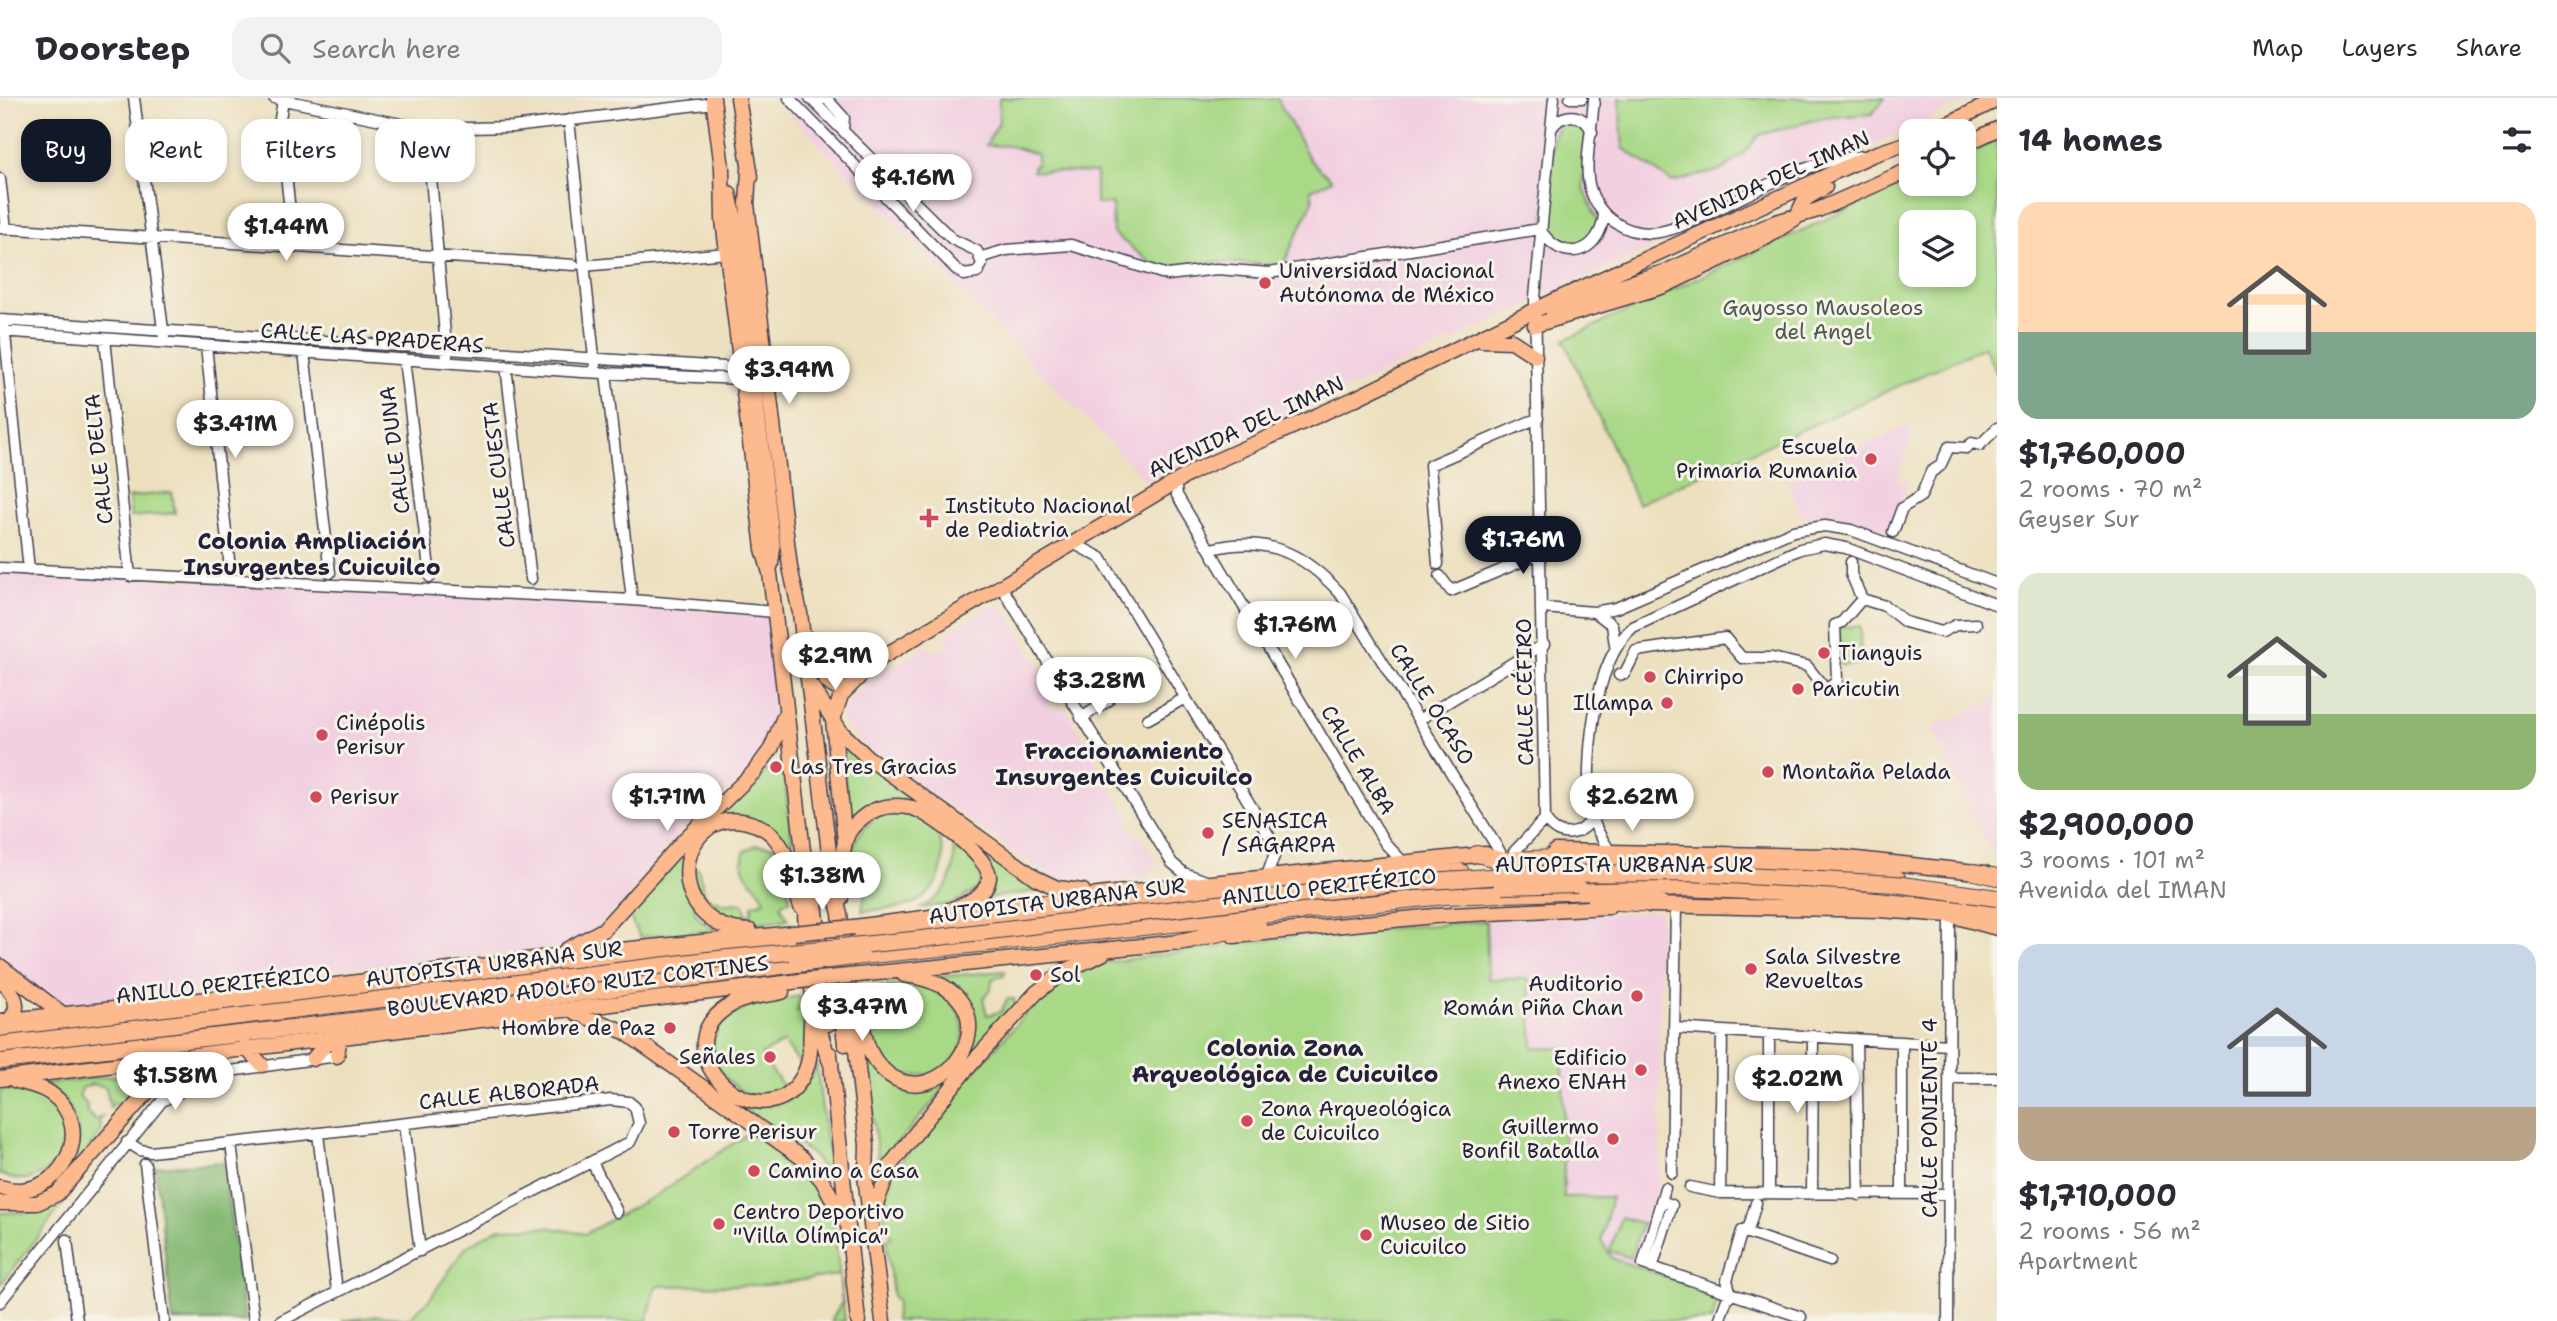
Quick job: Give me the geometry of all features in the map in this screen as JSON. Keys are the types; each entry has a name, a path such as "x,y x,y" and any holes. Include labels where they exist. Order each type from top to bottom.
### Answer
{"highway":[{"path":"1477,854 1500,860 1557,858 1647,862 1664,866"},
{"path":"1720,864 1829,856"},
{"name":"ANILLO PERIFÉRICO","path":"3,1024 166,1013 671,955 794,936 1391,874 1720,864 1835,869 1997,891"},
{"path":"1974,872 1997,876"},
{"name":"AUTOPISTA URBANA SUR","path":"0,1045 708,960 922,939 1386,884 1533,874 1690,873 1895,884 1997,898"},
{"name":"AUTOPISTA URBANA SUR","path":"0,1052 712,966 1456,887 1616,883 1742,884 1935,898 1997,906"},
{"name":"ANILLO PERIFÉRICO","path":"0,1061 505,1003 862,956 1297,913 1378,900 1686,888 1997,913"},
{"path":"1485,895 1668,905"},
{"path":"1179,942 1378,900"},
{"path":"1950,911 1997,921"},
{"path":"528,961 671,955"},
{"path":"166,1013 320,987"},
{"path":"424,1025 446,1016 505,1003"}],"main road":[{"path":"739,99 749,169 757,202 789,471 800,566 802,634 833,885 840,914 849,985 866,1145 866,1176"},
{"path":"1958,119 1997,100"},
{"path":"713,101 722,168 727,253 741,374 763,549 770,573 806,876 804,918"},
{"path":"1976,139 1997,129"},
{"name":"AVENIDA DEL IMAN","path":"1535,317 1872,155 1899,146"},
{"path":"1796,218 1805,199 1813,193 1878,162 1899,149"},
{"path":"722,168 735,219 773,548 770,573"},
{"name":"AVENIDA DEL IMAN","path":"840,914 845,842 833,720 835,707 846,689 874,662 1073,543 1172,488 1476,341 1561,307 1667,271 1776,222 1796,218 1899,174"},
{"path":"1476,341 1512,341 1535,356"},
{"path":"802,634 830,654 853,662 874,662"},
{"path":"830,654 822,665 825,679 834,687 846,689"},
{"path":"808,682 833,720 867,757 1036,878 1058,888 1105,894"},
{"path":"550,957 593,938 616,918 686,838 754,772 771,749 787,711"},
{"path":"845,842 854,825 865,815 884,807 903,806 930,817 980,857 989,877 983,892 963,905 930,918"},
{"path":"794,936 778,929 734,929 700,912 686,881 687,860 694,844 707,831 723,823 742,821 766,831 779,844 788,862 804,918 822,1042 830,1062"},
{"path":"857,931 1105,894 1507,852 1609,850 1829,856 1974,872"},
{"path":"806,876 816,902 858,1321"},
{"path":"833,885 832,914 842,1023 866,1176 883,1321"},
{"name":"BOULEVARD ADOLFO RUIZ CORTINES","path":"3,1078 800,981 1434,916 1668,905 1950,911 1997,928"},
{"name":"BOULEVARD ADOLFO RUIZ CORTINES","path":"3,1024 550,957 794,936"},
{"path":"873,1233 877,1201 892,1163 964,1072 1036,993 1063,972 1117,948"},
{"path":"0,966 64,1015"},
{"path":"849,985 861,1013 870,1050 884,1070 897,1078 919,1082 948,1072 963,1056 969,1038 968,1018 958,998 932,980 875,973"},
{"path":"0,980 9,988 16,1001 15,1012 3,1024"},
{"path":"800,981 781,992 733,1004 712,1023 705,1042 706,1059 722,1086 737,1096 757,1101 779,1096 791,1089 807,1066 815,999"},
{"path":"568,1011 625,1032 802,1158 822,1180 849,1229"},
{"path":"336,1036 337,1056"},
{"path":"313,1059 336,1036"},
{"path":"245,1047 262,1065"},
{"path":"2,1206 37,1203 57,1194 150,1089 213,1051"},
{"path":"0,1188 23,1190 50,1180 65,1164 72,1142 69,1118 59,1100 44,1089 3,1078"}],"street":[{"path":"135,98 164,337"},
{"path":"790,98 799,101 802,98"},
{"path":"790,98 964,275 977,273 982,257"},
{"path":"811,98 952,239 977,251 982,257"},
{"path":"811,98 827,99 844,118 843,129"},
{"name":"CALLE CÉFIRO","path":"1545,819 1544,644 1535,317 1540,229 1554,98"},
{"path":"1570,98 1582,98"},
{"path":"1594,98 1588,185 1604,215 1625,228 1658,232 1687,223 1810,167 1849,157 1872,155"},
{"path":"294,248 278,99 425,129 501,128 713,101"},
{"path":"813,122 814,113 823,110"},
{"path":"1550,130 1560,119 1574,116 1587,122 1593,135"},
{"path":"569,120 579,265 599,369 632,600"},
{"path":"0,178 3,229 579,265 727,253"},
{"path":"432,182 447,357"},
{"path":"905,216 915,214 917,204"},
{"path":"982,257 1006,250 1070,245 1168,275 1217,269 1269,273 1540,229 1557,246 1581,250 1591,246 1598,238 1604,215"},
{"path":"923,235 925,225 935,222"},
{"path":"2,326 29,570"},
{"name":"CALLE LAS PRADERAS","path":"2,326 599,369 741,374"},
{"name":"CALLE LAS PRADERAS","path":"2,326 105,339 164,337 206,346 404,359 447,357 506,366 741,374"},
{"name":"CALLE DELTA","path":"105,339 130,576"},
{"path":"206,346 230,569"},
{"path":"304,352 330,573"},
{"name":"CALLE DUNA","path":"404,359 430,578"},
{"name":"CALLE CUESTA","path":"506,366 531,579"},
{"path":"1438,564 1430,465 1538,418"},
{"path":"1914,493 1922,474 1940,466 1949,447 1966,448 1972,443 1980,445 1997,428"},
{"path":"1893,532 1902,508 1921,496 1931,472"},
{"name":"CALLE ALBA","path":"1172,488 1385,843 1402,861"},
{"path":"1543,608 1594,612 1616,608 1793,531 1825,526 1850,530 1997,584"},
{"path":"1073,543 1101,558 1274,844 1274,856 1267,876"},
{"name":"CALLE OCASO","path":"1211,549 1231,544 1275,548 1316,568 1340,593 1507,852"},
{"path":"1614,647 1633,626 1800,549 1824,544 1846,548 1997,605"},
{"path":"1440,576 1451,591 1542,553"},
{"path":"1916,573 1922,566 1922,556"},
{"path":"1851,562 1851,574 1862,599 1885,606 1905,622 1942,632 1956,625 1976,624"},
{"path":"1936,581 1937,571 1942,563"},
{"path":"0,568 632,600 775,612"},
{"path":"1709,569 1710,581 1720,585"},
{"path":"1692,577 1700,581 1699,595"},
{"path":"1001,586 1172,863 1184,873 1212,882"},
{"path":"1619,675 1625,673 1636,651 1725,638 1742,659 1772,658 1807,666 1826,690 1837,681 1835,625 1842,622 1862,599"},
{"path":"1594,612 1612,625 1616,633 1595,720 1589,769 1592,818 1609,850"},
{"path":"1420,719 1544,644"},
{"path":"1147,719 1185,698"},
{"path":"1081,718 1108,701"},
{"path":"1507,852 1545,819 1555,830 1570,834 1581,831 1592,818"},
{"path":"1668,905 1674,1028 1672,1173"},
{"name":"CALLE PONIENTE 4","path":"1948,1321 1950,911"},
{"path":"1674,1028 1949,1045"},
{"path":"1720,1193 1722,1031"},
{"path":"1769,1034 1769,1193"},
{"path":"1812,1194 1813,1037"},
{"path":"1856,1039 1859,1195"},
{"path":"1902,1042 1902,1194"},
{"path":"0,1302 127,1142 163,1101 180,1089 216,1073 337,1056"},
{"path":"1949,1078 1997,1078"},
{"name":"CALLE ALBORADA","path":"127,1142 140,1150 151,1152 611,1100 629,1102 639,1114 636,1134 629,1142 281,1321"},
{"path":"404,1124 420,1251"},
{"path":"318,1134 337,1291"},
{"path":"231,1144 254,1321"},
{"path":"592,1162 617,1212"},
{"path":"145,1164 164,1321"},
{"path":"1690,1187 1720,1193 1949,1194"},
{"path":"1665,1188 1661,1201 1672,1205 1653,1268 1801,1317"},
{"path":"1719,1321 1730,1292 1727,1280 1742,1231 1748,1227 1756,1203"},
{"path":"1742,1231 1830,1261"},
{"path":"67,1240 77,1321"}],"shaded area":[{"name":"Universidad Nacional Autónoma de México","path":"774,98 1974,98 1929,119 1899,119 1899,133 1147,482"},
{"name":"Escuela Primaria Rumania","path":"1907,426 1912,437 1897,480 1908,484 1889,532 1840,517 1803,519 1787,482"},
{"path":"0,572 574,601 769,617 773,732 762,758 668,845 619,908 605,916 597,929 565,947 343,969 194,991 143,994 81,1009 61,1006 0,961"},
{"path":"991,606 1004,609 1051,684 1048,688 1050,708 1065,707 1129,818 1131,834 1139,834 1156,861 1151,876 1093,885 1044,873 868,749 842,721 843,709 863,684 928,645 930,651 946,649 946,634"},
{"path":"1997,698 1997,862 1931,729"},
{"path":"1660,911 1660,1182 1633,1266 1613,1259 1564,1197 1562,1048 1533,1048 1488,979 1486,921"}],"green space":[{"path":"999,98 1277,98 1310,160 1332,180 1311,190 1313,201 1283,265 1217,262 1165,267 1151,263 1113,233 1112,204 1096,204 1096,173 1033,171 1033,166 1037,165 1037,154 1010,146 986,145 999,122"},
{"path":"1619,98 1885,98 1872,114 1822,118 1759,135 1742,155 1722,170 1672,182 1623,148"},
{"path":"1564,120 1578,122 1587,128 1583,186 1600,226 1586,244 1561,245 1545,219 1554,133"},
{"name":"Gayosso Mausoleos del Angel","path":"1997,140 1997,374 1984,347 1638,504 1564,340 1899,186 1899,196 1976,196 1976,150"},
{"path":"172,492 175,513 131,517 129,497"},
{"path":"1860,626 1861,664 1841,665 1839,627"},
{"path":"840,736 1051,889 981,899 993,880 918,805 848,816"},
{"path":"768,769 784,772 793,854 759,821 703,831"},
{"path":"887,811 916,814 931,824 942,847 940,872 927,894 910,905 862,911 865,894 854,890 852,853 866,826"},
{"path":"952,840 977,861 983,873 979,888 952,904 919,908 937,897 949,881 954,862"},
{"path":"691,844 695,913 704,923 718,930 640,937 628,914"},
{"path":"756,845 772,846 785,867 790,901 783,902 781,907 788,919 760,923 740,922 721,915 698,900 692,868 698,869 706,898 725,904 743,903 747,915 752,912 752,905 765,901 743,866 745,851"},
{"name":"Zona Arqueológica de Cuicuilco","path":"1486,921 1488,979 1529,979 1533,1048 1563,1048 1564,1197 1612,1197 1601,1240 1613,1259 1719,1294 1712,1321 895,1321 897,1301 893,1297 886,1240 892,1237 885,1226 884,1205 893,1171 959,1088 1048,989 1067,974 1102,963 1304,935"},
{"path":"1005,971 1004,976 992,979 991,990 983,998 987,1015 1001,1012 1007,999 1014,999 1016,1008 889,1152 879,1168 864,1047 873,1064 929,1086 948,1078 962,1066 970,1051 972,1035 970,1019 963,1003 952,988 936,977"},
{"path":"896,985 933,988 952,1001 958,1011 964,1033 958,1054 950,1063 930,1073 910,1076 891,1069 875,1054 867,1028 866,1001 872,1002 866,989"},
{"path":"801,996 797,1011 803,1009 806,1035 803,1069 784,1042 762,1054 766,1064 785,1089 758,1096 739,1089 722,1073 713,1056 714,1039 722,1022 729,1013 732,1015 754,1004"},
{"path":"816,1062 831,1176 828,1176 812,1154 734,1102 761,1105 785,1100 804,1086"},
{"path":"167,1070 124,1104 114,1103 110,1108 106,1087 93,1084 82,1088 79,1097 87,1105 87,1112 95,1120 102,1117 101,1132 75,1166 73,1164 78,1140 74,1118 62,1099 43,1084"},
{"path":"0,1090 32,1094 53,1106 62,1123 63,1142 56,1160 42,1174 23,1179 0,1174"},
{"name":"Centro Deportivo \"Villa Olímpica\"","path":"750,1132 816,1180 832,1210 845,1321 831,1321 842,1302 839,1275 767,1285 656,1286 647,1321 342,1321 376,1316 409,1318 429,1300 466,1247 499,1228 546,1227 585,1234 658,1194"},
{"path":"223,1162 245,1321 173,1321 155,1167"},
{"path":"67,1199 0,1285 0,1213 41,1212"},
{"path":"1621,1217 1642,1224 1630,1258 1610,1251"}],"place":[{"name":"Universidad Nacional Autónoma de México","path":"1265,283"},
{"name":"Escuela Primaria Rumania","path":"1871,459"},
{"name":"Instituto Nacional de Pediatria","path":"929,518"},
{"name":"Tianguis","path":"1824,653"},
{"name":"Chirripo","path":"1650,677"},
{"name":"Paricutin","path":"1798,689"},
{"name":"Illampa","path":"1667,703"},
{"name":"Cinépolis Perisur","path":"322,735"},
{"name":"Las Tres Gracias","path":"776,767"},
{"name":"Montaña Pelada","path":"1768,772"},
{"name":"Perisur","path":"316,797"},
{"name":"SENASICA / SAGARPA","path":"1208,833"},
{"name":"Sala Silvestre Revueltas","path":"1751,969"},
{"name":"Sol","path":"1036,975"},
{"name":"Auditorio Román Piña Chan","path":"1637,996"},
{"name":"Hombre de Paz","path":"670,1028"},
{"name":"Señales","path":"770,1057"},
{"name":"Edificio Anexo ENAH","path":"1641,1070"},
{"name":"Zona Arqueológica de Cuicuilco","path":"1247,1121"},
{"name":"Torre Perisur","path":"674,1132"},
{"name":"Guillermo Bonfil Batalla","path":"1613,1139"},
{"name":"Camino a Casa","path":"754,1171"},
{"name":"Centro Deportivo \"Villa Olímpica\"","path":"719,1224"},
{"name":"Museo de Sitio Cuicuilco","path":"1366,1235"}],"district":[{"name":"Colonia Ampliación Insurgentes Cuicuilco","path":"312,554"},
{"name":"Fraccionamiento Insurgentes Cuicuilco","path":"1124,764"},
{"name":"Colonia Zona Arqueológica de Cuicuilco","path":"1285,1061"}]}
